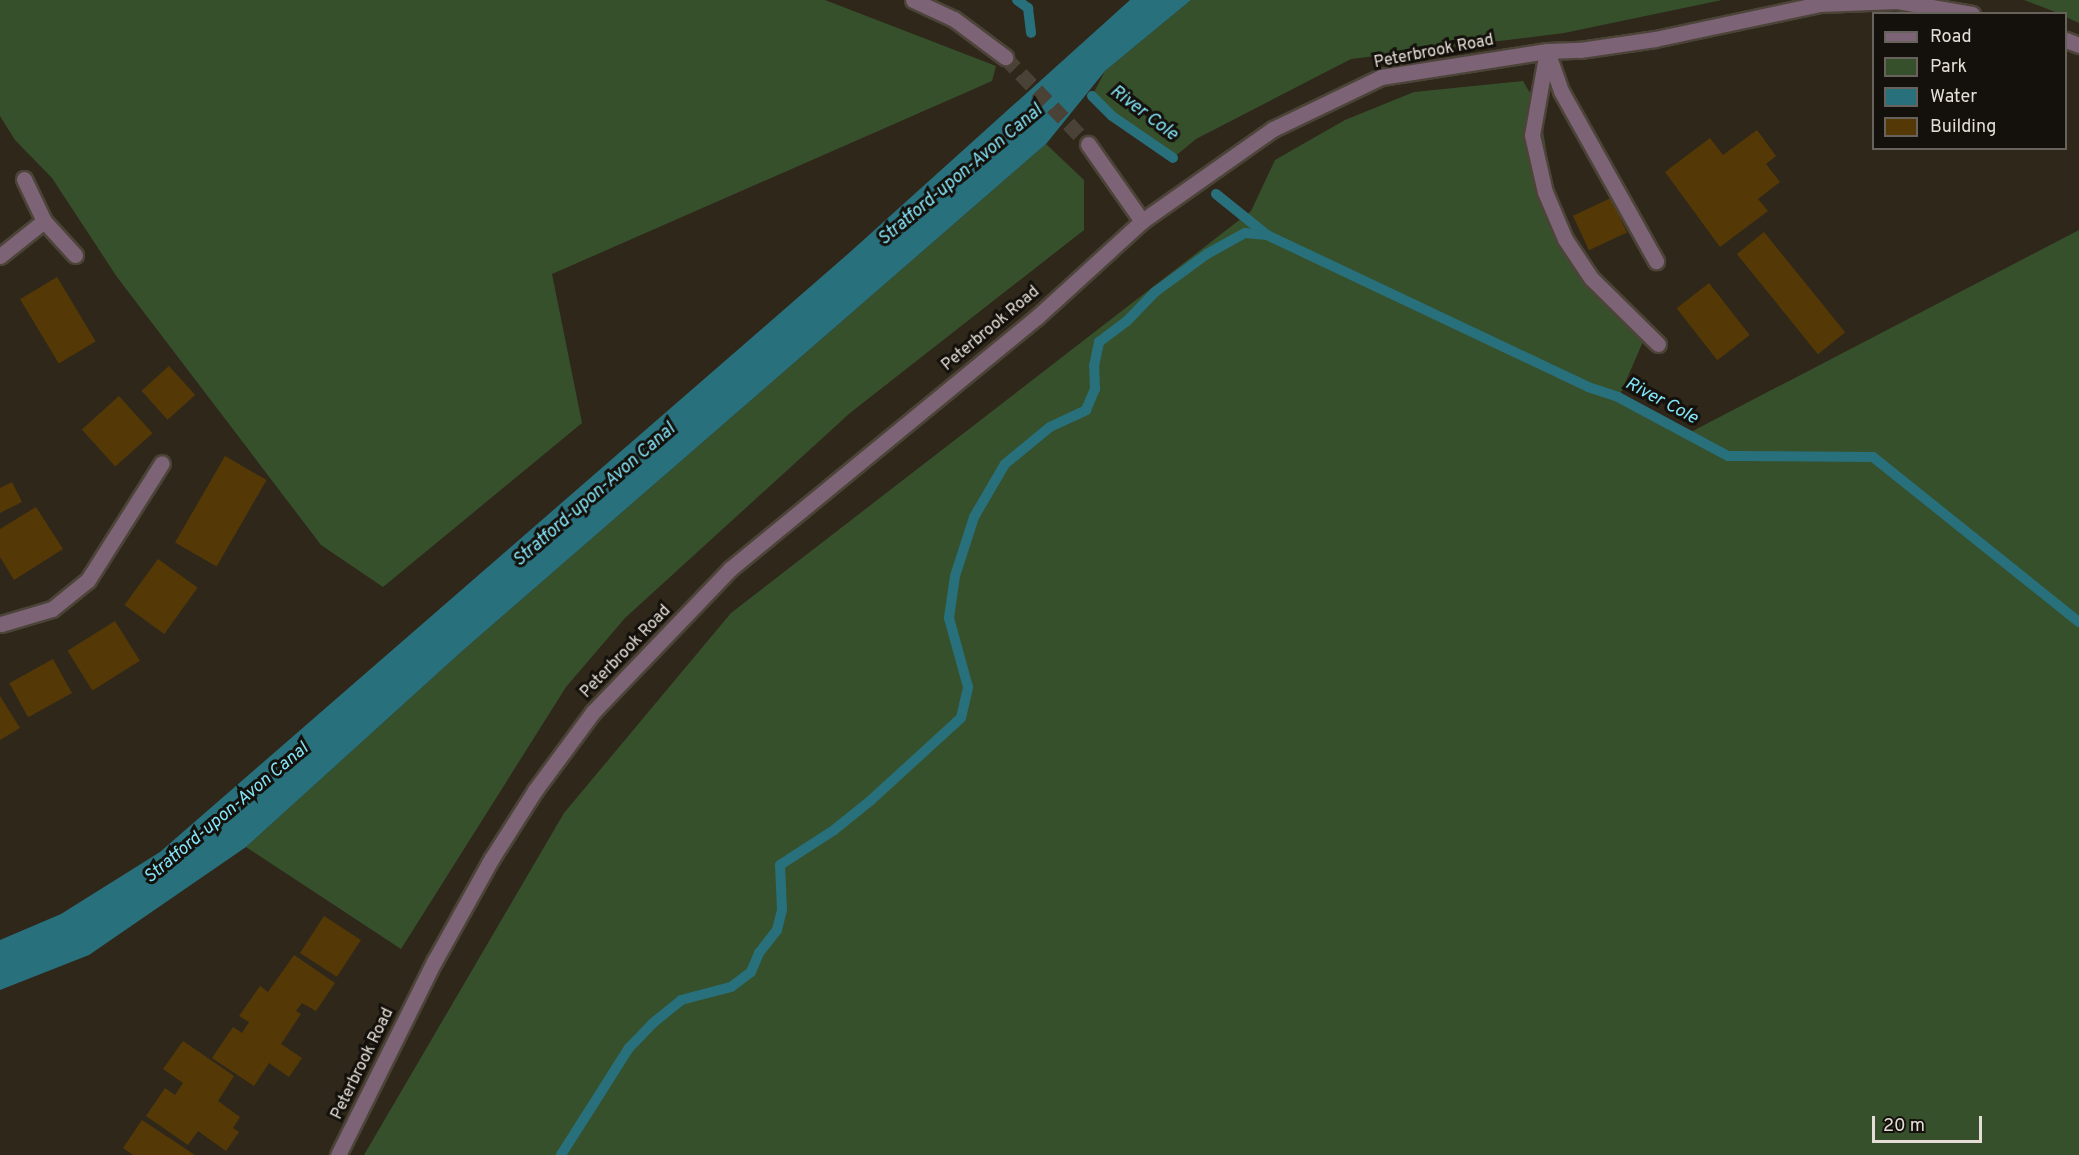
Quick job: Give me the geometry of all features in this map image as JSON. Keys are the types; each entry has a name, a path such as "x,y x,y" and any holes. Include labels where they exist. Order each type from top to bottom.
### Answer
{"street":[{"path":"913,0 954,20 1005,57"},
{"name":"Peterbrook Road","path":"339,1155 434,962 492,858 536,789 593,712 730,569 836,479 1037,316 1142,220 1198,184 1273,129 1381,77 1547,51 1580,50 1655,39 1821,4 1898,1 1961,12"},
{"path":"1547,51 1561,91 1656,261"},
{"path":"1547,51 1532,135 1545,192 1565,239 1590,278 1658,344"},
{"path":"1088,144 1142,220"},
{"path":"24,179 44,221 75,255"},
{"path":"0,256 44,221"},
{"path":"0,624 52,609 88,580 162,463"}],"green space":[{"path":"0,0 825,0 996,66 992,81 552,274 582,423 383,587 321,545 117,277 52,178 15,140 0,116"},
{"path":"1191,0 1722,0 1564,33 1351,59 1196,139 1173,158 1112,116 1092,96 1105,71"},
{"path":"2024,0 2079,0 2079,23 2067,17 2067,12 2055,12"},
{"path":"1523,81 1540,110 1555,208 1594,275 1648,330 1619,397 1687,434 2079,230 2079,1155 364,1155 564,813 731,613 1251,211 1275,160 1345,120 1414,92"},
{"path":"1046,144 1084,180 1084,230 850,413 625,618 566,687 401,949 246,847 460,653"}],"water":[{"name":"Stratford-upon-Avon Canal","path":"1130,0 1191,0 1105,71 1046,144 460,653 246,847 89,955 0,990 0,940 61,914 160,852 849,253"}],"building":[{"path":"1757,130 1776,156 1766,164 1780,182 1758,199 1768,211 1720,247 1665,172 1710,138 1723,155"},
{"path":"1611,198 1627,232 1589,250 1573,216"},
{"path":"1764,232 1845,332 1818,354 1737,254"},
{"path":"57,277 96,341 59,363 20,299"},
{"path":"1709,283 1750,335 1717,360 1677,308"},
{"path":"169,366 195,395 168,420 142,391"},
{"path":"119,396 152,433 115,467 82,429"},
{"path":"225,456 267,480 217,567 175,543"},
{"path":"12,482 22,502 0,513 0,488"},
{"path":"36,507 63,549 14,580 0,557 0,529"},
{"path":"158,559 198,588 164,634 124,605"},
{"path":"115,621 140,661 92,691 68,651"},
{"path":"53,659 72,693 28,717 9,683"},
{"path":"0,696 20,728 0,740"},
{"path":"324,916 361,940 337,977 300,953"},
{"path":"294,955 335,983 316,1011 302,1003 296,1011 301,1014 281,1044 302,1058 289,1077 269,1063 254,1086 212,1058 233,1027 242,1033 249,1022 239,1016 260,986 268,992"},
{"path":"183,1041 234,1076 218,1101 240,1117 233,1128 239,1132 226,1151 198,1131 188,1145 146,1116 165,1088 175,1095 183,1083 163,1069"},
{"path":"142,1120 195,1155 133,1155 123,1148"}],"waterway":[{"name":"River Cole","path":"1017,0 1028,8 1031,33"},
{"name":"River Cole","path":"1092,96 1112,116 1173,158"},
{"name":"River Cole","path":"1216,194 1267,235 1588,387 1618,397 1728,456 1873,457 2079,622"},
{"path":"561,1155 629,1048 653,1023 681,1000 731,987 751,972 759,953 777,930 782,910 780,865 834,830 870,801 961,718 968,687 949,618 955,576 974,517 1005,464 1050,427 1086,410 1095,389 1094,366 1099,342 1127,321 1155,292 1207,254 1245,233 1267,235"}],"tunnel":[{"path":"1005,57 1088,144"}]}
